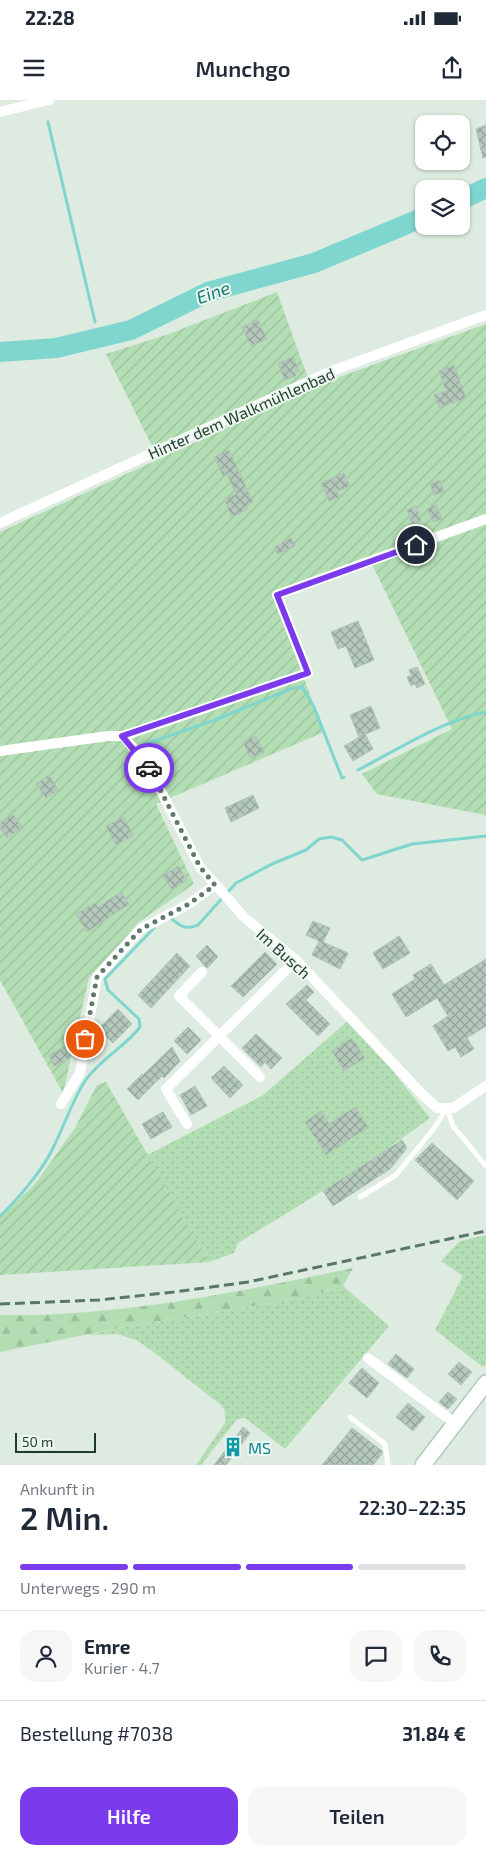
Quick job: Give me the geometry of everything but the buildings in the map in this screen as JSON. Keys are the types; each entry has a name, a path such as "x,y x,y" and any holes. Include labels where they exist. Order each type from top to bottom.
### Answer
{"street":[{"path":"0,112 49,100"},
{"name":"Hinter dem Walkmühlenbad","path":"0,523 329,372 486,315"},
{"path":"0,751 108,736 122,736 308,673 277,595 486,520"},
{"name":"Im Busch","path":"122,736 147,764 200,867 220,891 244,917 296,960 437,1108 447,1108"},
{"path":"61,1104 80,1073 97,977 141,929 189,904 220,891"},
{"path":"187,1124 166,1089 296,960"},
{"path":"202,972 179,996 260,1076"},
{"path":"447,1108 453,1108 486,1086"},
{"path":"368,1358 456,1424"},
{"path":"423,1465 486,1383"}],"lane":[{"path":"447,1108 453,1126 485,1165"},
{"path":"360,1196 396,1175 435,1127 447,1108"},
{"path":"350,1417 385,1444 388,1465"}],"green space":[{"path":"277,292 309,381 155,452 106,354 166,335"},
{"path":"486,324 486,815 377,794 362,774 452,729 369,558 272,594 324,732 156,804 194,884 139,922 89,978 63,1093 0,980 0,532 331,380"},
{"path":"351,1018 430,1118 360,1167 238,1243 234,1253 209,1262 147,1155 262,1096"},
{"path":"106,1082 209,1262 0,1275 0,1217 35,1184 75,1128 97,1085"},
{"path":"486,1235 486,1364 483,1367 435,1330 463,1276 441,1261 460,1241"},
{"path":"353,1268 343,1286 302,1298 129,1326 0,1352 0,1315 44,1315 133,1307 222,1294"},
{"path":"343,1286 389,1326 285,1449 245,1418 237,1419 201,1465 196,1465 225,1423 225,1411 221,1405 136,1340 117,1334 88,1335 129,1326 302,1298"}],"waterway":[{"path":"48,122 95,322"},
{"name":"Eine","path":"470,196 486,188"},
{"name":"Eine","path":"0,352 56,348 131,330 208,292 314,263 415,221"},
{"path":"143,745 215,720 293,688 302,687 314,707 342,778 344,777"},
{"path":"358,770 437,729 469,716 486,712"},
{"path":"168,916 185,927 198,925 236,883 272,864 306,850 319,839 331,837 342,840 362,860 412,844 486,836"},
{"path":"0,1216 29,1185 48,1158 85,1081 98,1066 140,1027 139,1019 108,990 105,979 154,928"}],"railway":[{"path":"0,1304 99,1300 248,1282 486,1231"}],"way so far":[{"path":"85,1039 97,977 141,929 189,904 215,885 200,867 149,768"}],"place":[{"name":"MS","path":"233,1447"}],"route":[{"path":"149,768 122,736 308,673 277,595 416,545"}]}
